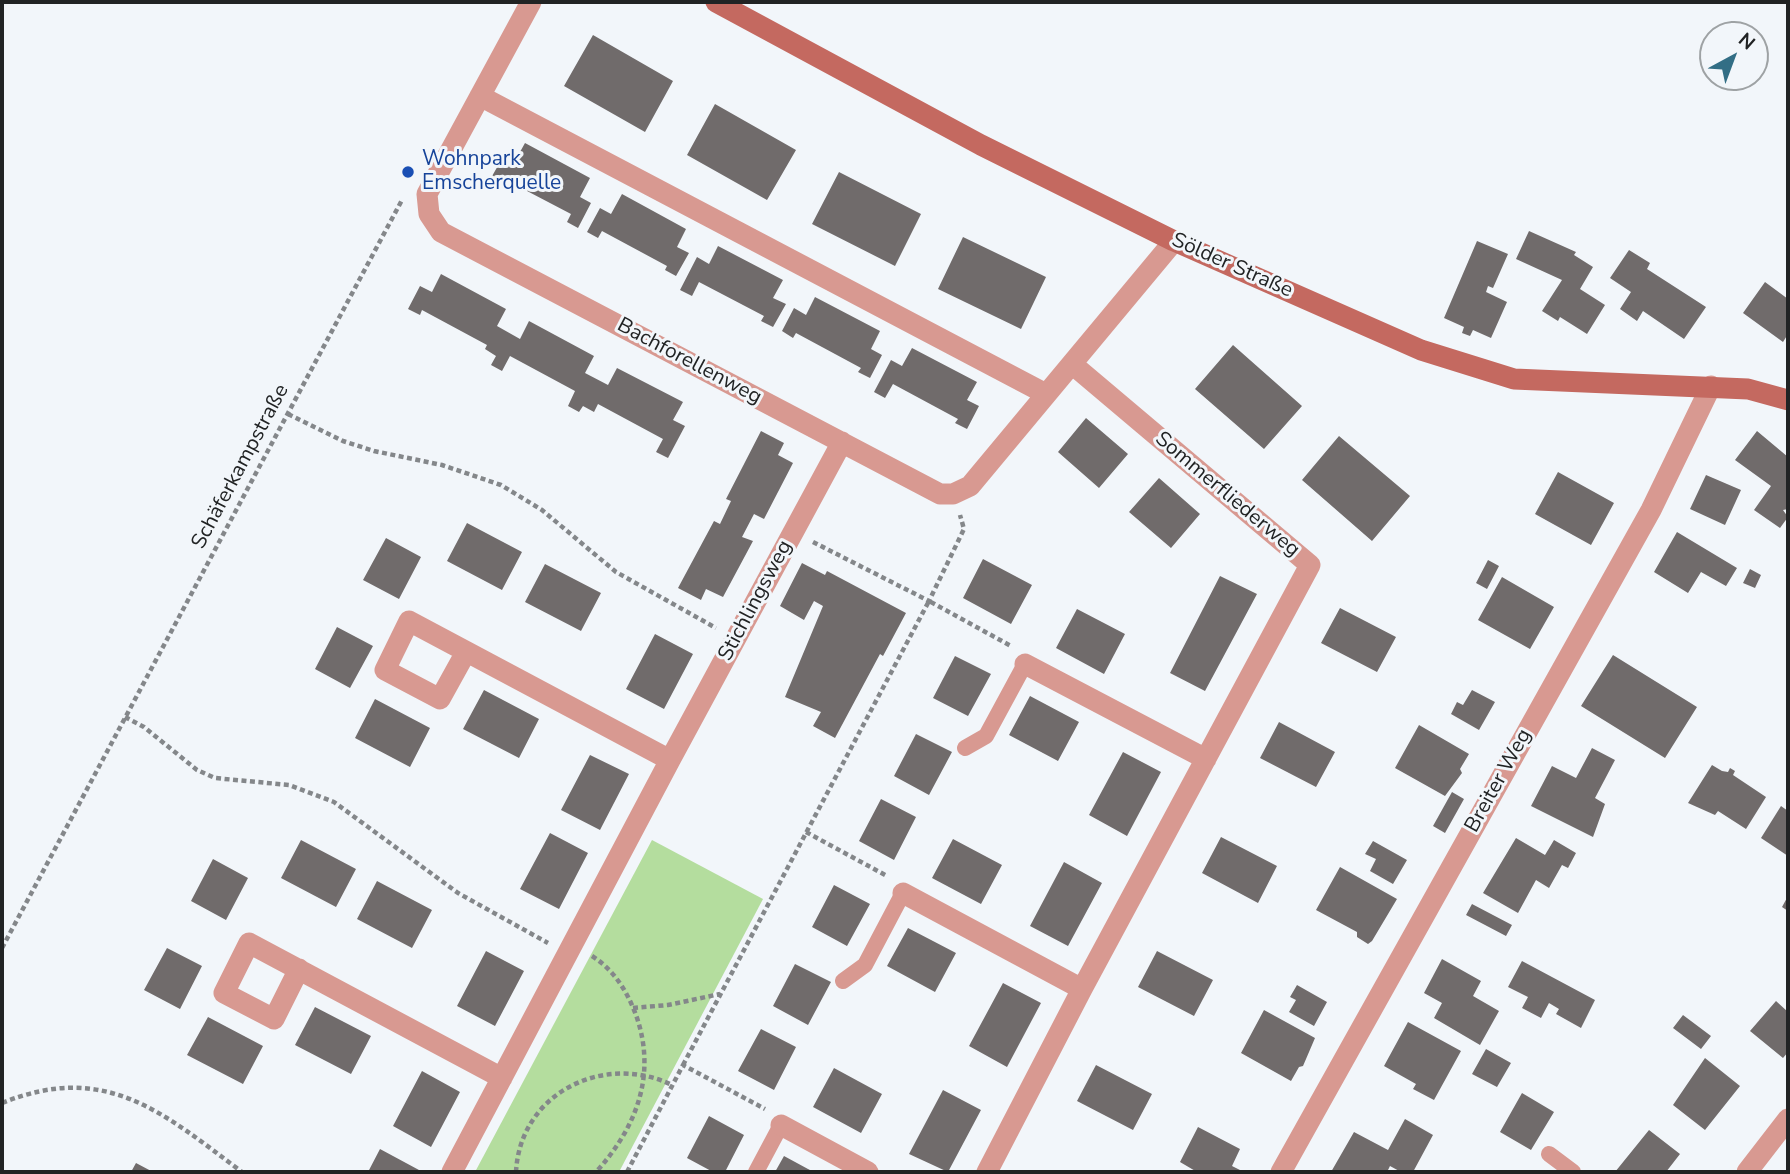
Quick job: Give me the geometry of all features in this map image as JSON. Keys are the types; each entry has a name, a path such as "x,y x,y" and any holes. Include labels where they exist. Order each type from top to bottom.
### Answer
{"street":[{"name":"Bachforellenweg","path":"531,2 427,194 429,214 441,232 940,494 953,494"},
{"name":"Sölder Straße","path":"716,2 981,145 1174,241 1421,349 1514,379 1711,386 1748,389 1788,400"},
{"path":"480,96 1046,394"},
{"path":"953,494 970,486 1174,241"},
{"name":"Sommerfliederweg","path":"987,1172 1082,989 1310,565 1072,364"},
{"name":"Breiter Weg","path":"1281,1172 1651,510 1711,386"},
{"name":"Stichlingsweg","path":"452,1172 842,442"},
{"path":"466,652 670,760"},
{"path":"1025,664 1206,759"},
{"path":"903,893 1082,989"},
{"path":"299,969 502,1077"},
{"path":"1747,1172 1788,1119"},
{"path":"781,1125 868,1172"}],"lane":[{"path":"965,748 986,736 1025,664"},
{"path":"843,981 865,965 903,893"},
{"path":"756,1172 781,1125"},
{"path":"1549,1154 1573,1172"}],"path":[{"name":"Schäferkampstraße","path":"2,947 403,199"},
{"path":"288,414 343,441 374,451 442,465 501,485 542,510 616,572 735,639"},
{"path":"627,1172 929,601 964,529 953,494"},
{"path":"793,532 929,601 1021,652 1025,664"},
{"path":"125,717 144,727 197,770 215,778 289,785 334,803 458,893 603,964 614,974 633,1008 646,1060 645,1075 635,1115 624,1138 596,1172"},
{"path":"806,832 900,883 903,893"},
{"path":"633,1008 668,1005 720,994"},
{"path":"683,1065 780,1116 781,1125"},
{"path":"516,1172 528,1129 555,1097 584,1078 619,1072 645,1075 672,1085"},
{"path":"2,1103 51,1089 92,1088 132,1099 164,1114 242,1172"}],"green space":[{"path":"652,840 763,899 619,1172 475,1172"}],"building":[{"path":"593,35 673,81 645,132 564,86"},
{"path":"715,104 796,150 767,200 687,155"},
{"path":"525,143 590,178 580,197 591,203 578,228 567,222 571,214 506,180 503,184 491,178 504,155 515,161"},
{"path":"839,172 921,214 895,266 812,224"},
{"path":"622,194 686,229 677,247 689,253 676,276 665,270 667,266 602,231 598,238 587,232 600,208 611,214"},
{"path":"1529,231 1576,252 1574,255 1593,267 1580,289 1605,305 1587,334 1560,317 1558,321 1542,311 1562,280 1516,259"},
{"path":"963,237 1046,277 1021,329 938,289"},
{"path":"1477,241 1508,254 1493,288 1488,286 1486,292 1507,302 1491,338 1473,330 1470,336 1462,333 1464,327 1444,318"},
{"path":"718,246 783,280 773,298 786,304 773,327 761,321 764,316 699,282 692,296 680,290 697,257 709,264"},
{"path":"1629,250 1650,263 1647,269 1706,307 1684,339 1643,311 1637,321 1620,309 1631,292 1610,278"},
{"path":"441,274 506,309 497,326 520,339 529,321 594,356 585,373 608,385 617,368 683,402 673,420 685,426 668,458 656,452 663,439 598,404 594,412 583,406 579,412 568,406 575,391 510,356 502,371 491,365 496,356 485,349 487,345 422,310 420,315 408,309 420,286 432,292"},
{"path":"1765,282 1788,299 1788,334 1783,342 1743,313"},
{"path":"815,297 880,331 871,349 882,355 870,378 858,372 861,368 796,333 793,338 782,331 794,308 806,315"},
{"path":"1233,345 1302,406 1264,449 1195,389"},
{"path":"912,348 977,382 967,400 979,406 967,429 955,423 958,419 893,384 885,398 874,392 891,360 902,366"},
{"path":"1086,418 1128,454 1099,488 1058,452"},
{"path":"761,431 784,443 778,455 793,463 764,519 754,514 742,537 753,541 723,597 706,589 701,600 678,588 714,521 720,524 731,501 726,499"},
{"path":"1757,431 1788,457 1788,509 1783,510 1788,517 1780,528 1754,510 1771,486 1735,460"},
{"path":"1339,436 1410,496 1372,541 1302,480"},
{"path":"1558,472 1614,503 1591,545 1535,514"},
{"path":"1706,475 1741,490 1725,525 1690,509"},
{"path":"1159,478 1200,514 1171,548 1129,512"},
{"path":"467,523 522,552 502,590 447,561"},
{"path":"1677,532 1737,568 1726,586 1701,572 1688,593 1654,572"},
{"path":"386,538 421,557 399,599 363,580"},
{"path":"983,559 1032,585 1011,624 963,598"},
{"path":"1488,560 1499,566 1487,589 1476,583"},
{"path":"802,563 825,575 827,571 906,613 883,656 880,654 835,738 813,726 821,712 785,697 823,606 814,601 804,620 780,606"},
{"path":"545,564 601,593 581,631 525,602"},
{"path":"1750,569 1761,575 1755,588 1743,583"},
{"path":"1220,576 1257,594 1205,691 1170,673"},
{"path":"1502,577 1554,607 1530,649 1478,620"},
{"path":"1340,608 1396,637 1377,672 1321,643"},
{"path":"1077,609 1125,634 1104,674 1056,648"},
{"path":"337,627 373,646 350,688 315,669"},
{"path":"655,634 693,654 664,709 626,689"},
{"path":"1613,655 1697,707 1665,758 1581,706"},
{"path":"955,656 991,674 968,716 933,698"},
{"path":"484,690 539,719 519,758 463,729"},
{"path":"1472,690 1495,702 1479,730 1451,714 1457,702 1463,705"},
{"path":"1030,696 1079,722 1058,761 1009,735"},
{"path":"375,699 430,728 410,767 355,738"},
{"path":"1279,722 1335,752 1316,787 1260,758"},
{"path":"1419,725 1469,754 1460,769 1462,773 1445,796 1395,768"},
{"path":"916,734 952,752 929,795 894,776"},
{"path":"1592,748 1615,760 1595,798 1605,804 1593,837 1531,806 1552,766 1576,778"},
{"path":"1123,752 1161,772 1127,836 1089,815"},
{"path":"590,755 629,774 600,830 561,810"},
{"path":"1712,765 1728,772 1730,768 1735,771 1733,775 1766,797 1746,829 1718,811 1715,815 1688,803"},
{"path":"1452,792 1464,799 1445,833 1433,826"},
{"path":"881,799 916,817 894,860 859,841"},
{"path":"1781,806 1788,811 1788,856 1761,838"},
{"path":"550,833 588,853 559,909 520,889"},
{"path":"1221,837 1277,866 1258,903 1202,873"},
{"path":"1516,838 1545,855 1554,840 1576,853 1568,868 1562,865 1549,888 1536,880 1518,913 1483,893"},
{"path":"953,839 1002,865 981,904 932,878"},
{"path":"301,840 356,869 336,907 281,878"},
{"path":"1373,841 1407,860 1393,884 1370,871 1376,859 1365,854"},
{"path":"213,859 248,878 226,920 191,901"},
{"path":"1064,862 1102,883 1068,946 1030,926"},
{"path":"1340,867 1397,899 1368,944 1357,937 1357,932 1316,910"},
{"path":"377,881 432,910 412,948 357,919"},
{"path":"834,885 870,904 847,946 812,927"},
{"path":"1788,896 1788,911 1782,907"},
{"path":"1472,904 1512,925 1506,936 1466,915"},
{"path":"908,928 956,953 935,992 887,966"},
{"path":"167,948 202,966 180,1009 144,990"},
{"path":"486,951 524,971 495,1026 457,1006"},
{"path":"1157,951 1213,980 1194,1016 1138,987"},
{"path":"1442,959 1481,981 1473,996 1499,1011 1480,1045 1434,1018 1442,1003 1424,993"},
{"path":"1522,961 1595,1000 1581,1028 1556,1014 1559,1009 1549,1003 1541,1018 1522,1008 1528,997 1508,987"},
{"path":"795,964 831,982 808,1025 773,1006"},
{"path":"1003,983 1041,1003 1007,1067 969,1046"},
{"path":"1297,985 1327,1002 1314,1026 1289,1012 1296,1000 1290,997"},
{"path":"1776,1001 1788,1012 1788,1052 1783,1058 1750,1031"},
{"path":"315,1007 371,1036 351,1074 295,1045"},
{"path":"1264,1010 1315,1038 1303,1066 1299,1067 1291,1081 1241,1053"},
{"path":"1683,1015 1711,1036 1701,1049 1673,1028"},
{"path":"208,1017 263,1046 243,1084 187,1055"},
{"path":"1408,1022 1461,1051 1434,1100 1413,1089 1416,1084 1384,1066"},
{"path":"761,1029 796,1047 774,1090 738,1071"},
{"path":"1486,1049 1511,1063 1497,1087 1472,1074"},
{"path":"1705,1058 1740,1086 1705,1130 1673,1105"},
{"path":"1096,1065 1152,1094 1133,1130 1077,1101"},
{"path":"834,1068 882,1094 861,1133 813,1107"},
{"path":"422,1071 460,1092 431,1147 393,1126"},
{"path":"943,1090 981,1110 948,1172 909,1154"},
{"path":"1522,1093 1554,1112 1531,1150 1500,1132"},
{"path":"709,1116 744,1135 725,1172 713,1172 687,1158"},
{"path":"1405,1119 1433,1135 1413,1172 1401,1172 1390,1166 1387,1172 1331,1172 1354,1132 1388,1150"},
{"path":"1198,1127 1240,1149 1232,1166 1244,1172 1197,1172 1180,1162"},
{"path":"1649,1130 1680,1154 1666,1172 1615,1172"},
{"path":"380,1149 419,1170 368,1172"},
{"path":"784,1156 808,1169 814,1172 775,1172"},
{"path":"136,1163 153,1172 131,1172"}],"place":[{"name":"Wohnpark Emscherquelle","path":"408,172"}]}
